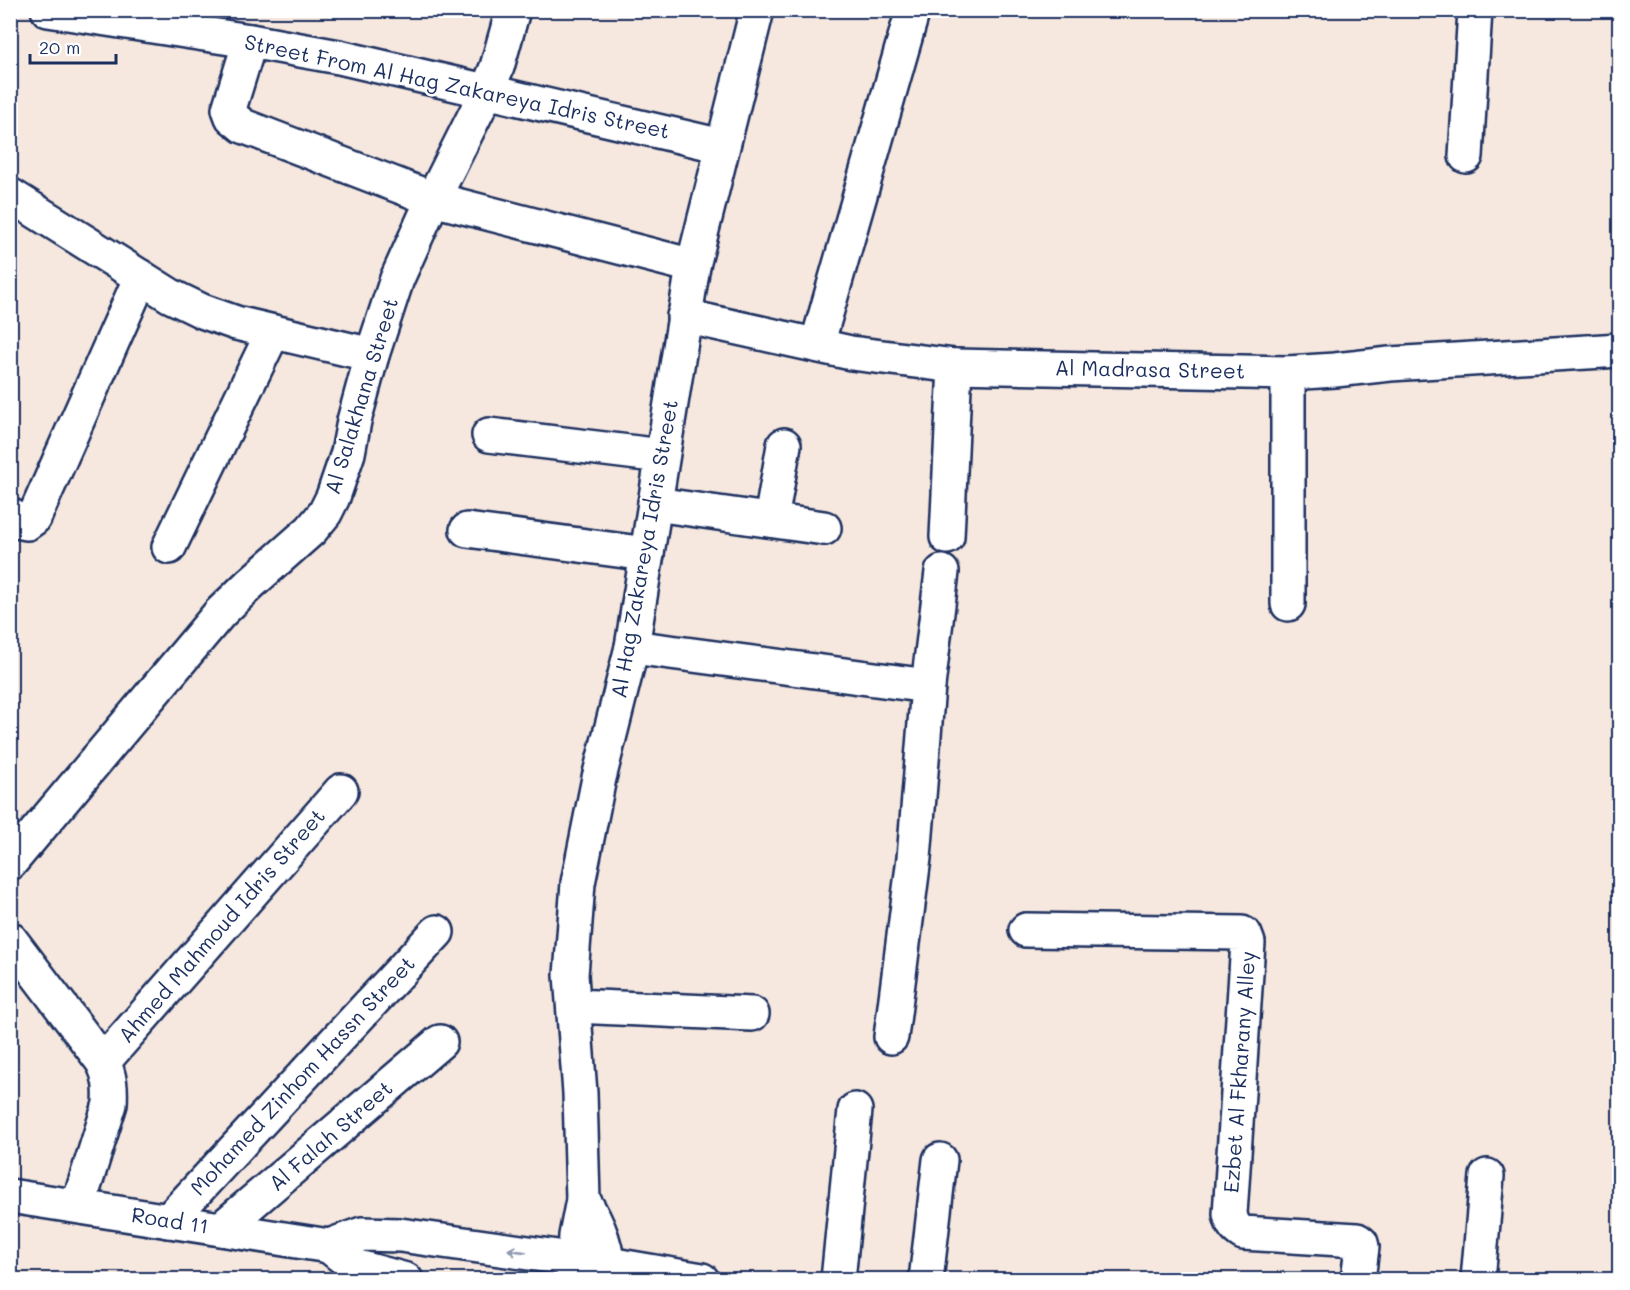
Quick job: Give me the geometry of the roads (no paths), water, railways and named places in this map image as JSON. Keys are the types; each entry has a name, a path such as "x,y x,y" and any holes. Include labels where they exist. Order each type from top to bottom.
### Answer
{"street":[{"name":"Street From Al Hag Zakareya Idris Street","path":"48,10 339,57 722,146"},
{"name":"Al Salakhana Street","path":"10,863 220,613 311,530 325,513 348,453 372,355 398,279 433,200 487,91 497,67 513,10"},
{"name":"Al Hag Zakareya Idris Street","path":"574,1269 583,1200 580,1093 572,975 578,883 599,778 632,647 693,266 757,10"},
{"path":"817,345 913,10"},
{"path":"1466,156 1475,10"},
{"path":"250,41 229,109 232,117 243,126 433,200 693,266"},
{"path":"10,195 171,296 202,311 236,323 372,355"},
{"path":"10,515 24,523 34,518 141,277"},
{"name":"Al Madrasa Street","path":"684,316 851,353 955,366 1288,373 1390,364 1620,350"},
{"path":"170,547 273,332"},
{"path":"947,537 955,366"},
{"path":"1288,373 1288,604"},
{"path":"489,435 662,456"},
{"path":"771,520 784,445"},
{"path":"655,504 824,528"},
{"path":"467,530 647,554"},
{"path":"891,1037 914,858 928,686 942,573"},
{"path":"632,647 928,686"},
{"name":"Ahmed Mahmoud Idris Street","path":"103,1062 341,791"},
{"name":"Ezbet Al Fkharany Alley","path":"1026,930 1242,933 1245,935 1248,943 1230,1214 1232,1222 1236,1229 1243,1233 1357,1240 1362,1247 1358,1280"},
{"name":"Mohamed Zinhom Hassn Street","path":"168,1221 437,932"},
{"path":"10,939 103,1062 109,1074 111,1104 78,1206"},
{"path":"574,1005 752,1014"},
{"name":"Al Falah Street","path":"221,1229 440,1042"},
{"path":"838,1280 855,1110"},
{"path":"926,1280 940,1160"},
{"path":"1478,1280 1487,1176"},
{"name":"Road 11","path":"10,1196 329,1246 362,1234 400,1235 574,1269 702,1280"},
{"name":"Al Hag Zakareya Idris Street","path":"583,1200 602,1236 608,1272"},
{"name":"Road 11","path":"329,1246 354,1266 406,1280"}],"railway":[{"path":"10,1278 20,1280"}]}
